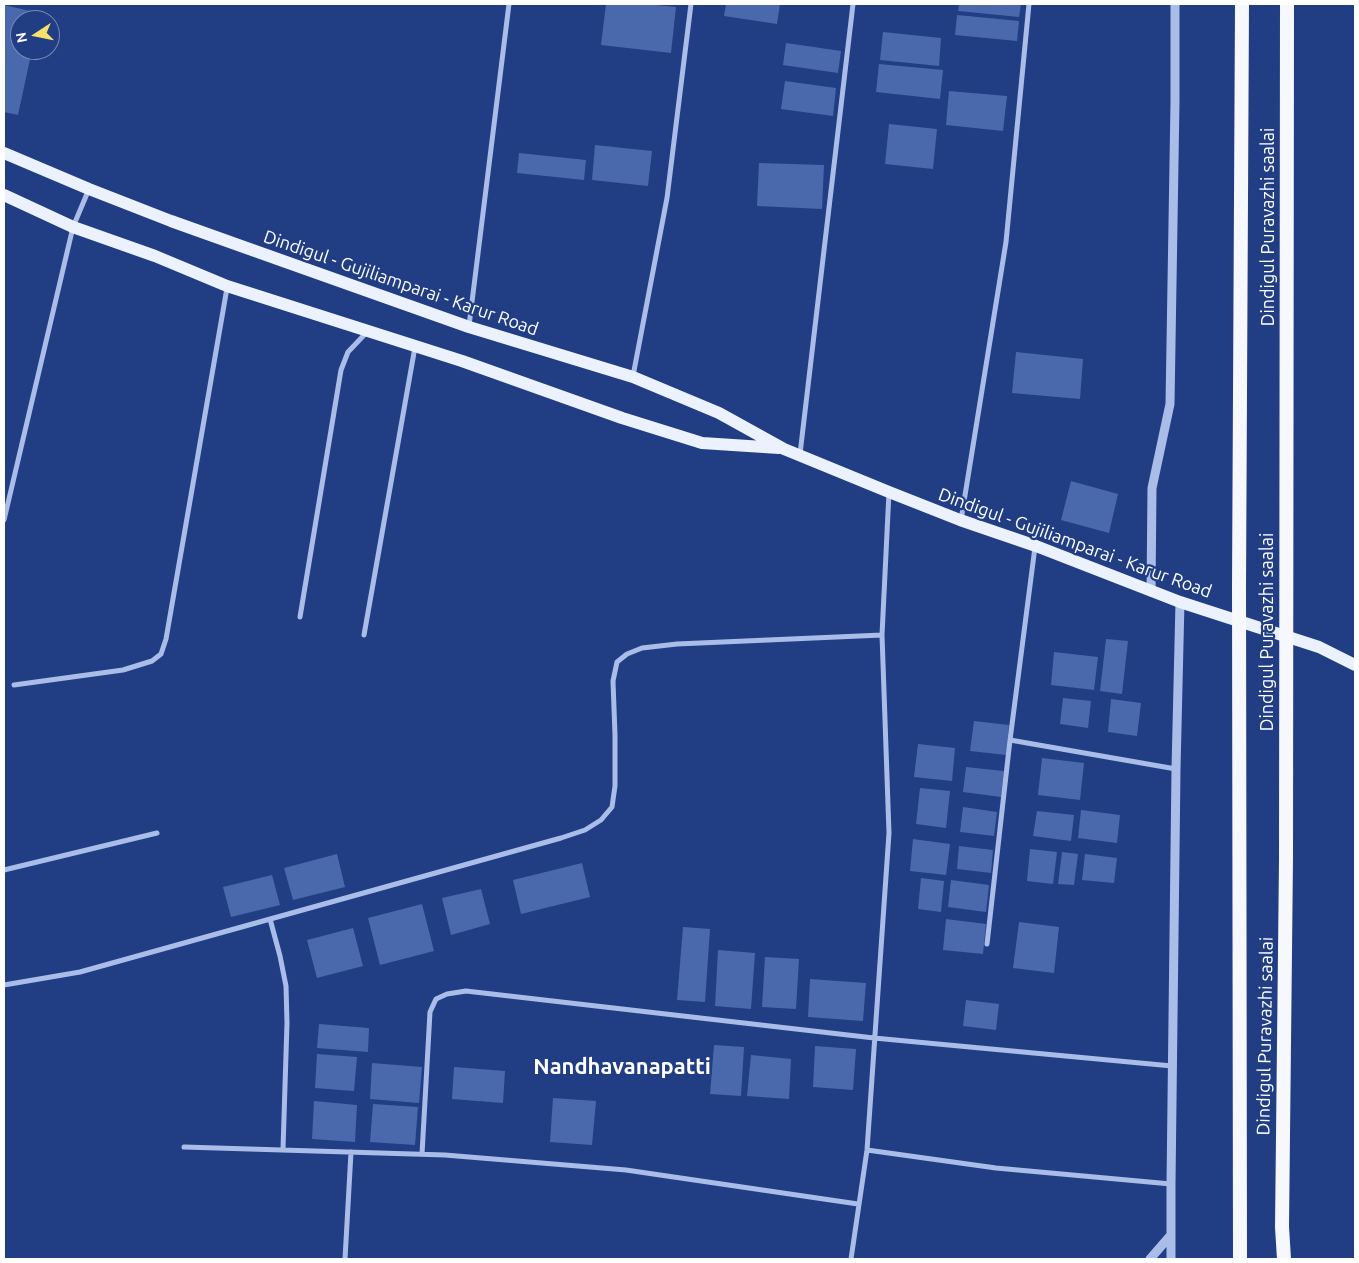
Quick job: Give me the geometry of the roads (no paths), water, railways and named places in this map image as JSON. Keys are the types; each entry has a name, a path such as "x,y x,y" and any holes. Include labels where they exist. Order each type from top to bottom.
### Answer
{"highway":[{"name":"Dindigul Puravazhi saalai","path":"1240,1259 1239,586 1242,4"},
{"name":"Dindigul Puravazhi saalai","path":"1284,1259 1282,1218 1286,859 1287,4"}],"main road":[{"name":"Dindigul - Gujiliamparai - Karur Road","path":"4,153 171,222 469,328 633,377 719,413 784,449 889,492 960,520 1036,546 1151,592 1319,647 1355,665"},
{"name":"Dindigul - Gujiliamparai - Karur Road","path":"4,195 73,227 155,256 227,286 462,361 622,418 702,443 784,449"}],"street":[{"path":"469,328 509,4"},
{"path":"633,377 667,198 691,4"},
{"path":"800,455 853,4"},
{"path":"960,520 1006,242 1029,4"},
{"path":"1151,592 1152,488 1170,404 1175,4"},
{"path":"4,520 73,227 88,189"},
{"path":"14,685 123,670 152,661 162,654 227,286"},
{"path":"300,617 341,370 348,352 368,332"},
{"path":"364,635 415,347"},
{"path":"851,1259 867,1150 889,834 882,635 889,492"},
{"path":"986,944 1010,740 1036,546"},
{"path":"1171,1259 1176,769 1180,602"},
{"path":"4,985 80,972 585,830 602,820 612,807 615,786 613,680 616,662 627,654 642,648 677,644 882,635"},
{"path":"1010,740 1176,769"},
{"path":"4,870 157,832"},
{"path":"270,920 286,986 287,1023 283,1149"},
{"path":"422,1154 430,1012 436,999 447,994 466,991 874,1038 1172,1066"},
{"path":"184,1147 422,1154 626,1170 858,1204"},
{"path":"867,1150 996,1168 1171,1184"},
{"path":"345,1259 351,1152"},
{"path":"1150,1259 1170,1236"}],"district":[{"name":"Nandhavanapatti","path":"622,1067"}]}
